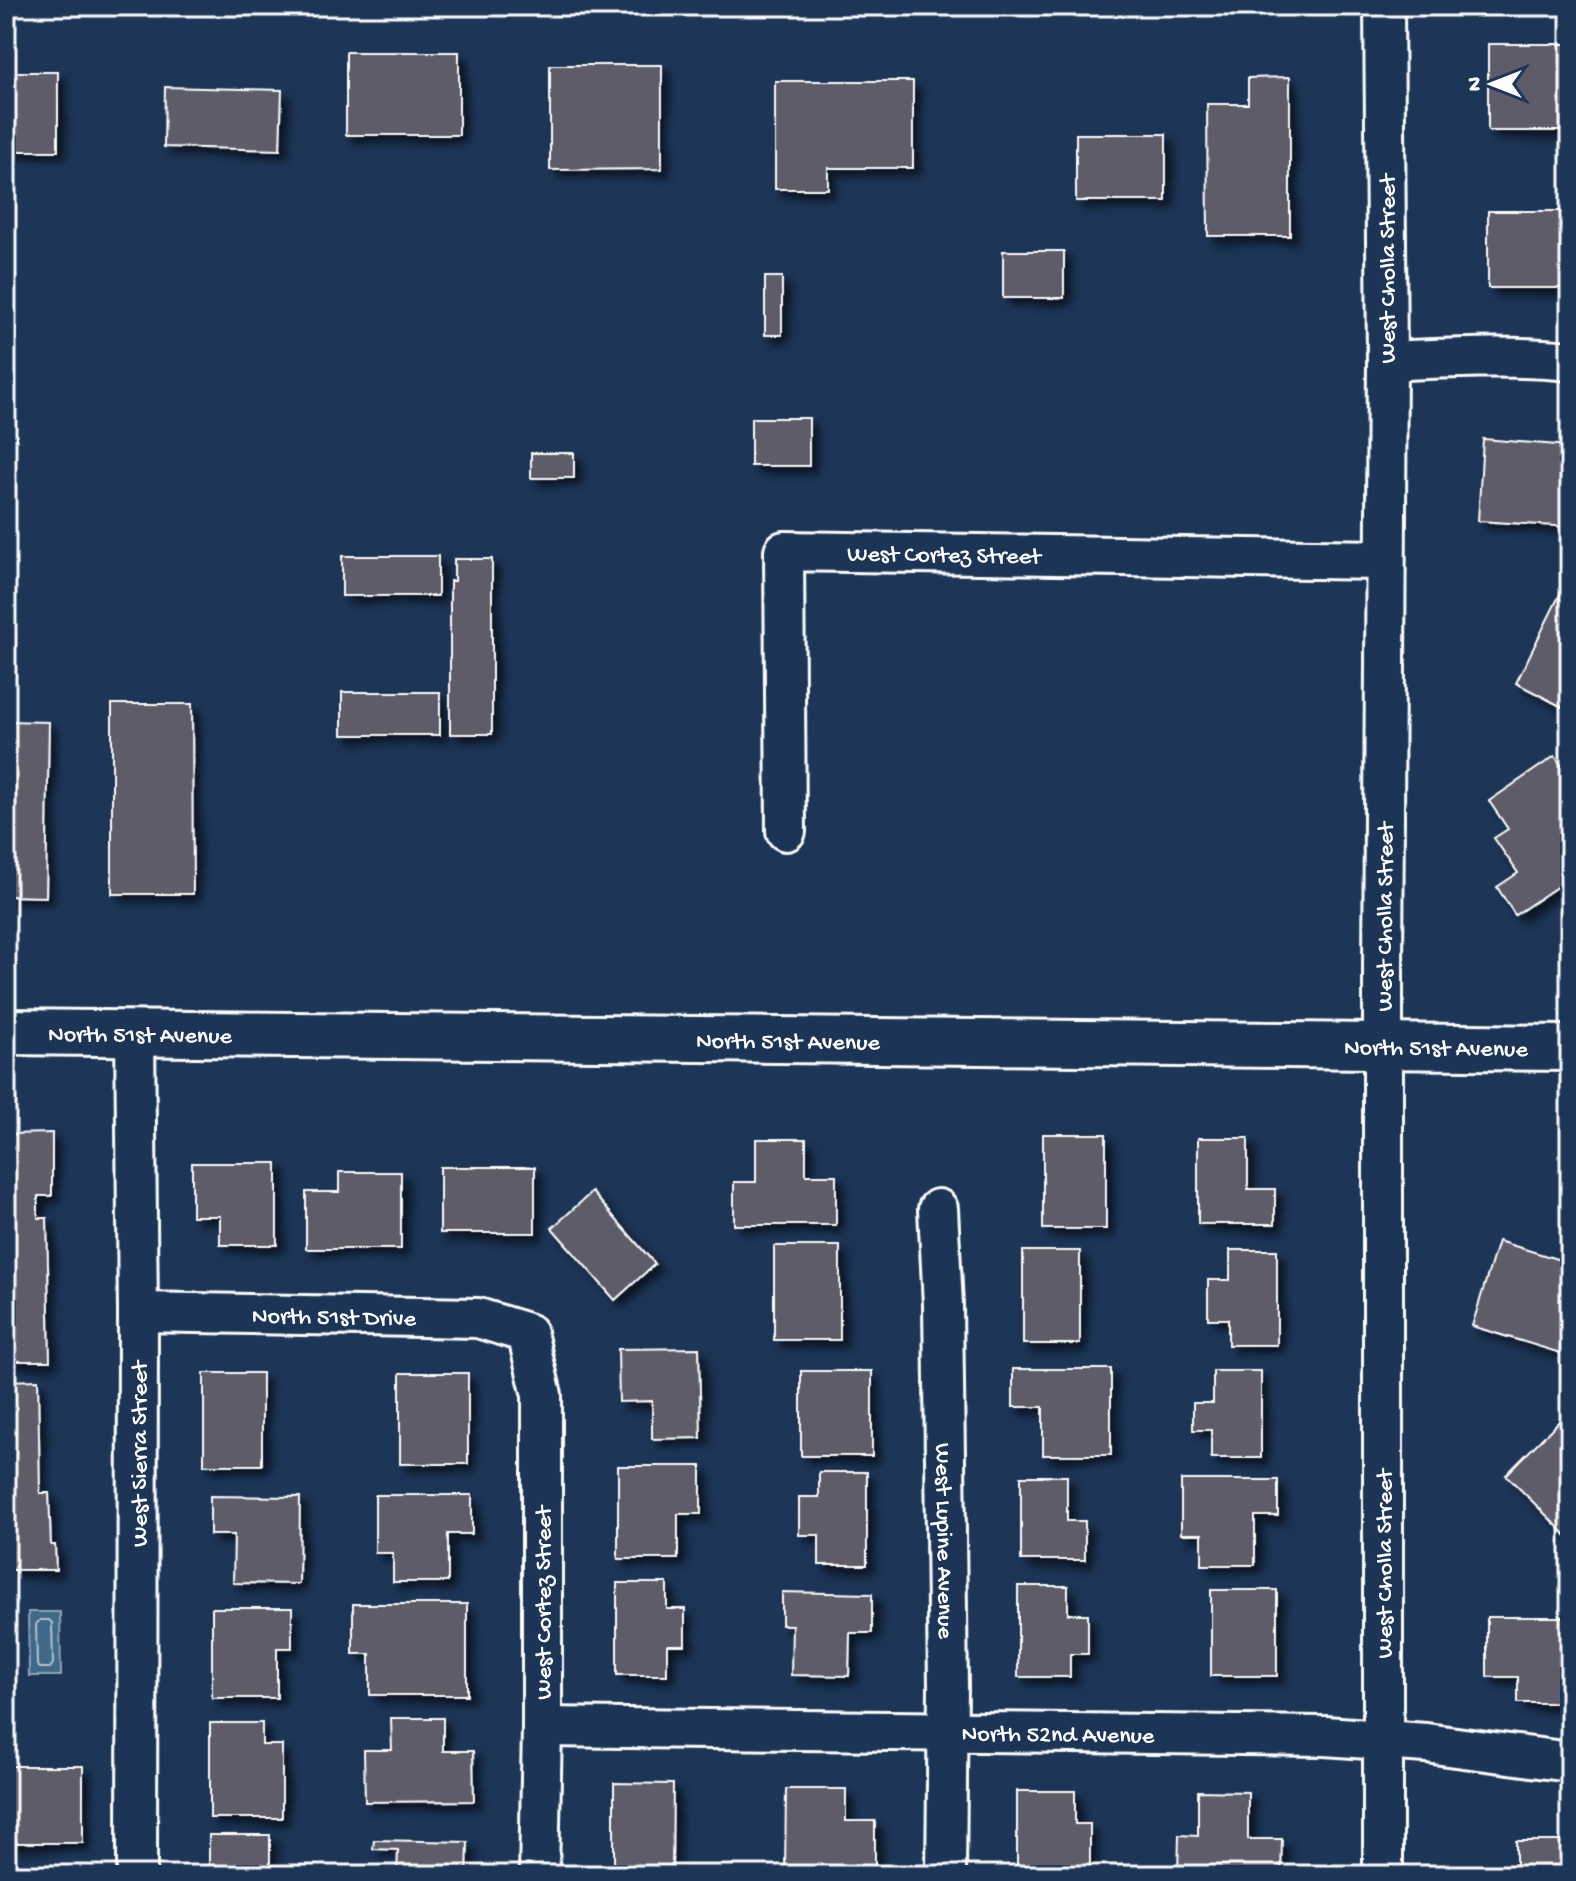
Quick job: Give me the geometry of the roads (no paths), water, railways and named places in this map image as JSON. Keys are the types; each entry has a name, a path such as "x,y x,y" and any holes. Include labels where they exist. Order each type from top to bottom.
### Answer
{"main road":[{"name":"North 51st Avenue","path":"6,1032 1570,1048"}],"street":[{"name":"West Cholla Street","path":"1383,1875 1387,361 1384,6"},
{"path":"1387,361 1539,358 1570,361"},
{"name":"West Cortez Street","path":"786,831 784,551 1385,560"},
{"name":"West Sierra Street","path":"135,1034 137,1875"},
{"name":"West Lupine Avenue","path":"938,1209 943,1305 948,1733 946,1875"},
{"name":"North 51st Drive","path":"138,1312 478,1318 527,1333"},
{"name":"West Cortez Street","path":"527,1333 542,1395 539,1875"},
{"name":"North 52nd Avenue","path":"542,1727 1325,1736 1426,1743 1570,1762"}],"water":[{"path":"28,1612 60,1612 61,1676 29,1676"}]}
